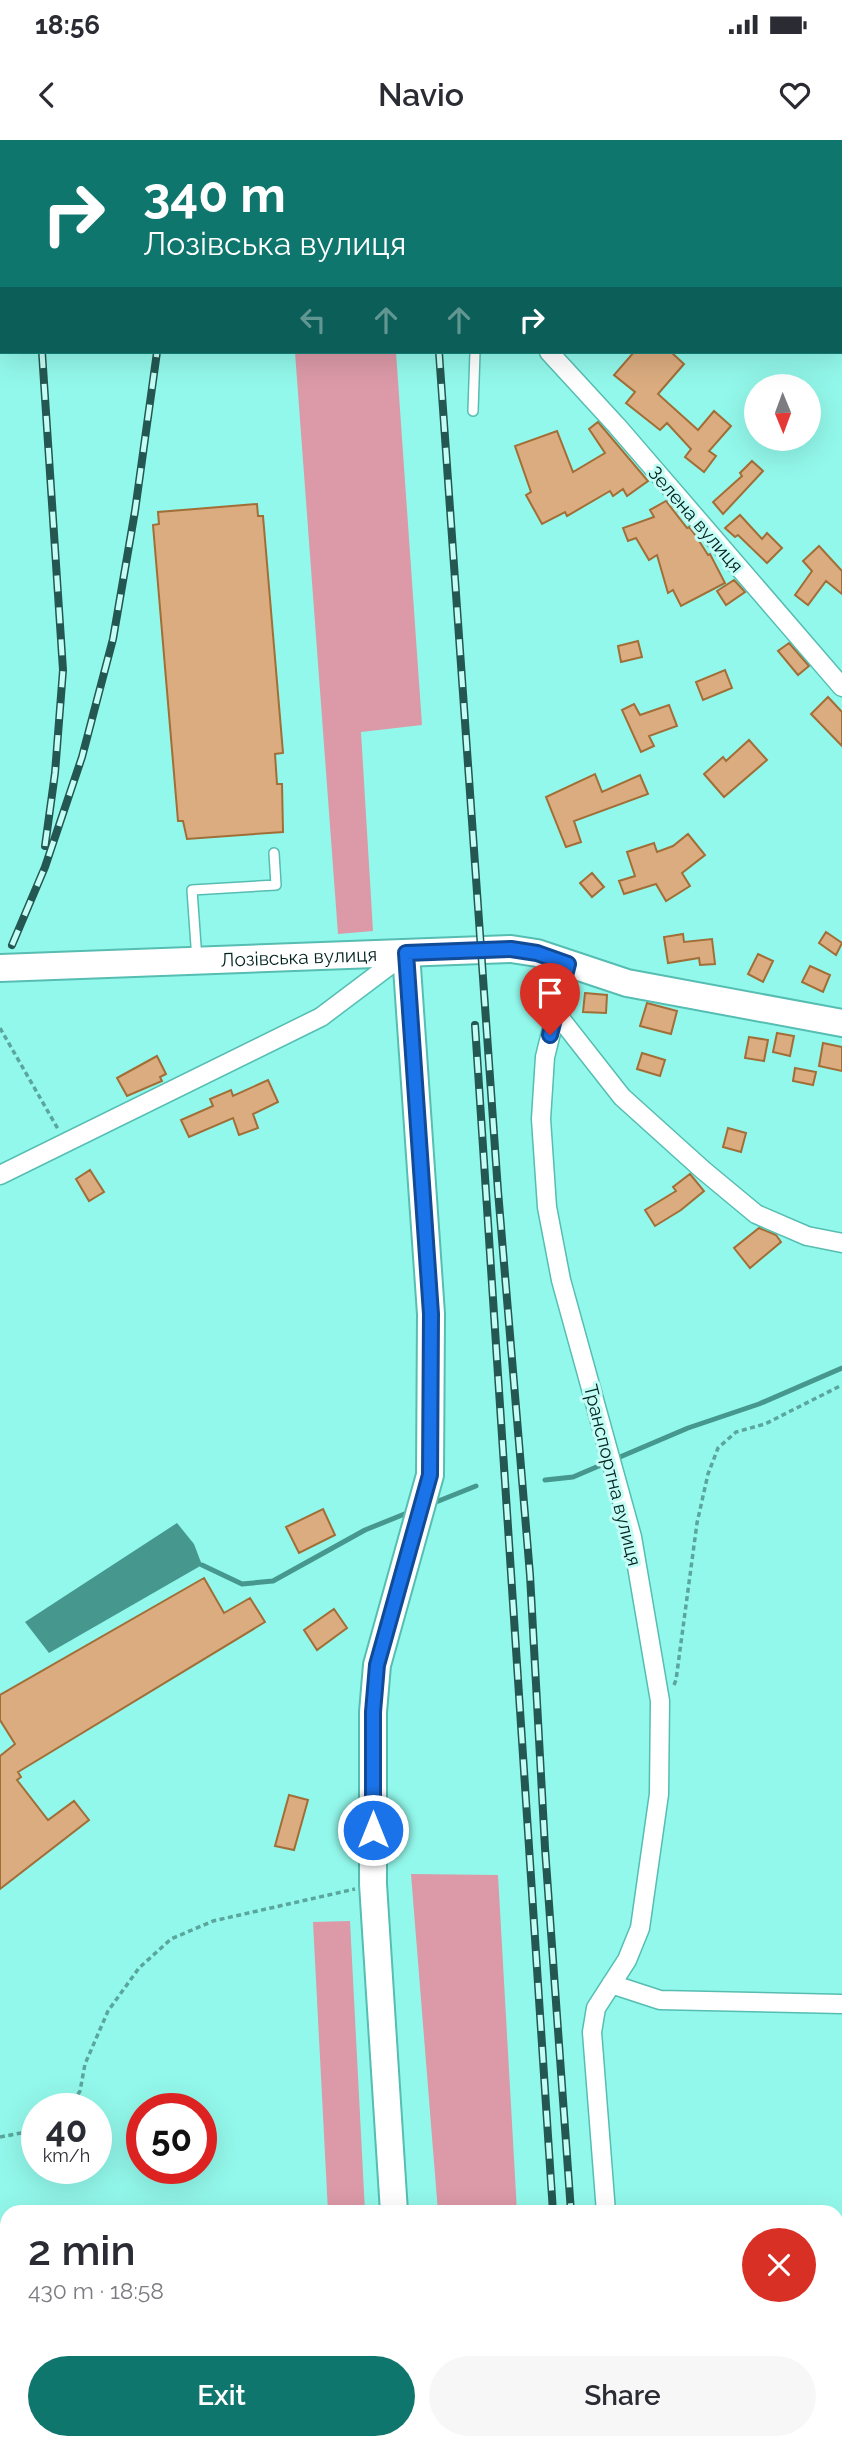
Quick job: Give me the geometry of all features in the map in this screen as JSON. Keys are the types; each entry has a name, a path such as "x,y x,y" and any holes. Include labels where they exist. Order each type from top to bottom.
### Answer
{"main road":[{"name":"Лозівська вулиця","path":"0,969 511,949 537,953 626,983 842,1023"},
{"path":"394,2205 373,1884 373,1712 377,1665 430,1475 431,1314 406,953"}],"street":[{"name":"Зелена вулиця","path":"551,354 617,426 842,687"},
{"path":"0,1175 321,1017 406,953"},
{"name":"Транспортна вулиця","path":"568,964 545,1057 541,1119 547,1207 561,1280 632,1537 660,1702 659,1794 639,1928 627,1960 596,2008 592,2032 605,2205"},
{"path":"556,1013 622,1097 756,1214 807,1236 842,1243"},
{"path":"611,1984 660,2000 842,2004"}],"lane":[{"path":"473,411 475,354"},
{"path":"197,961 192,890 276,885 274,853"}],"path":[{"path":"0,1028 66,1143"},
{"path":"660,1710 677,1680 698,1523 708,1474 718,1448 736,1432 765,1424 842,1385"},
{"path":"79,2093 85,2064 108,2011 139,1968 171,1939 213,1921 373,1884"},
{"path":"0,2137 21,2133"}],"shaded area":[{"path":"295,354 396,354 422,725 361,732 373,931 338,934"},
{"path":"411,1874 498,1875 517,2205 437,2205"},
{"path":"350,1921 365,2205 328,2205 313,1922"}],"water":[{"path":"177,1523 194,1544 202,1565 49,1653 25,1622"}],"building":[{"path":"632,354 673,354 684,364 658,394 698,430 714,411 731,426 709,451 716,456 704,472 685,457 691,449 667,423 660,430 626,403 635,392 614,375"},
{"path":"598,422 648,481 627,496 623,489 613,496 610,491 567,516 565,512 542,524 526,495 531,492 515,446 557,431 573,472 605,453 589,429"},
{"path":"752,461 763,471 723,514 713,502 742,476 740,473"},
{"path":"666,501 696,536 708,555 710,554 725,583 681,606 673,590 668,593 657,555 649,560 636,538 628,541 623,528 654,517 650,510"},
{"path":"257,504 258,516 263,516 283,753 275,754 277,784 282,784 283,832 187,839 183,821 178,821 153,525 159,524 158,512"},
{"path":"740,515 762,539 767,533 782,548 767,563 738,535 735,537 725,528"},
{"path":"819,546 842,571 842,594 826,581 808,605 795,595 812,571 803,561"},
{"path":"734,580 745,592 726,605 717,591"},
{"path":"638,641 642,657 621,662 618,646"},
{"path":"789,643 809,666 798,675 778,651"},
{"path":"725,670 732,688 703,700 696,682"},
{"path":"828,697 842,712 842,746 811,714"},
{"path":"634,704 640,715 669,705 677,726 649,736 654,746 641,752 622,710"},
{"path":"749,740 767,760 724,797 704,774 723,757 726,761"},
{"path":"595,774 602,792 640,775 648,794 574,821 581,842 566,847 546,797"},
{"path":"688,834 705,855 682,873 690,886 666,901 656,884 624,894 619,881 635,876 627,852 654,843 657,852 673,846"},
{"path":"592,873 604,887 592,897 580,883"},
{"path":"826,932 842,943 836,955 819,943"},
{"path":"683,934 684,942 712,939 715,964 700,965 699,958 668,963 664,937"},
{"path":"758,954 773,961 763,982 748,974"},
{"path":"810,966 830,975 823,992 802,982"},
{"path":"585,993 607,995 606,1013 583,1012"},
{"path":"647,1003 677,1011 671,1034 640,1026"},
{"path":"777,1033 794,1036 790,1056 773,1052"},
{"path":"749,1037 768,1040 764,1061 745,1058"},
{"path":"823,1043 842,1047 842,1071 819,1066"},
{"path":"642,1053 665,1060 660,1076 637,1069"},
{"path":"157,1056 166,1074 160,1077 162,1081 127,1096 117,1078"},
{"path":"795,1068 816,1072 813,1085 793,1081"},
{"path":"268,1080 278,1102 253,1114 258,1128 239,1135 233,1118 189,1137 181,1120 213,1106 210,1099 231,1090 233,1096"},
{"path":"728,1128 746,1133 741,1152 723,1147"},
{"path":"90,1170 104,1192 89,1201 76,1179"},
{"path":"690,1174 704,1191 655,1226 645,1210 676,1191 673,1187"},
{"path":"759,1228 776,1235 781,1242 750,1268 734,1248"},
{"path":"323,1509 335,1535 299,1553 286,1527"},
{"path":"204,1578 224,1613 250,1598 265,1622 18,1772 21,1777 17,1780 48,1820 74,1801 89,1820 0,1889 0,1756 15,1744 0,1720 0,1695"},
{"path":"334,1609 347,1628 317,1650 304,1630"},
{"path":"289,1795 308,1800 294,1850 275,1846"}],"waterway":[{"path":"545,1480 573,1477 688,1428 759,1404 842,1368"},
{"path":"431,1504 476,1486"},
{"path":"202,1565 242,1584 273,1581 365,1530 412,1511"}],"railway":[{"path":"42,354 63,670 55,773 45,846"},
{"path":"12,945 45,867 82,757 113,639 135,511 157,354"},
{"path":"439,354 498,1191 530,1575 545,1848 570,2205"},
{"path":"475,1025 553,2205"}],"route":[{"path":"373,1830 373,1712 377,1665 430,1475 431,1314 406,953 511,949 537,953 568,964 550,1035"}]}
